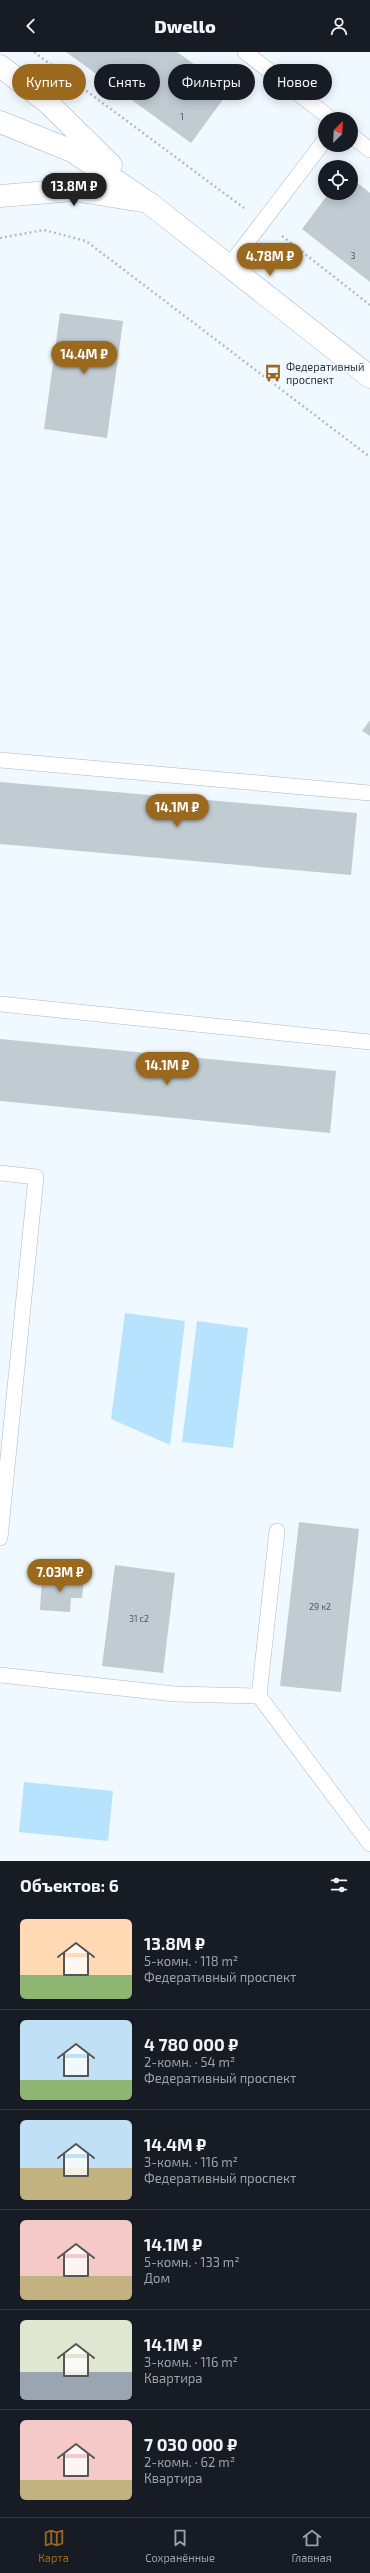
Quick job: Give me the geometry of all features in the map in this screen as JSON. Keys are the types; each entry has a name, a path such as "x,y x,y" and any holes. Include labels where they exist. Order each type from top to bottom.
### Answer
{"street":[{"path":"0,66 47,102 149,203"},
{"path":"0,122 72,151 149,203 370,377"},
{"path":"0,196 74,190 149,203"}],"lane":[{"path":"245,52 322,112"},
{"path":"358,141 370,150"},
{"path":"229,266 318,149"},
{"path":"0,760 370,793"},
{"path":"0,1004 370,1042"},
{"path":"0,1173 36,1178 0,1538"},
{"path":"277,1531 259,1696 370,1844"},
{"path":"0,1675 175,1694 259,1696"}],"path":[{"path":"34,52 262,221 370,305"},
{"path":"0,238 44,230 86,241 370,457"}],"shaded area":[{"path":"125,1313 185,1321 170,1445 111,1419"},
{"path":"197,1321 248,1328 233,1448 182,1442"},
{"path":"24,1782 113,1791 108,1841 19,1832"}],"building":[{"path":"66,52 177,52 194,64 168,64 168,100 223,100 191,143 132,100 160,100 160,64 94,64 94,72 86,67 86,64 82,64"},
{"path":"358,184 370,193 370,282 302,229 324,200 358,200"},
{"path":"60,313 123,321 107,438 44,429"},
{"path":"370,720 370,736 362,731"},
{"path":"0,782 357,813 351,875 0,844"},
{"path":"0,1039 336,1071 330,1133 0,1101"},
{"path":"299,1522 359,1529 341,1692 280,1686"},
{"path":"115,1565 175,1573 163,1673 102,1666"},
{"path":"42,1576 84,1579 82,1598 71,1598 70,1612 40,1610"}],"place":[{"name":"Федеративный проспект","path":"273,373"}]}
